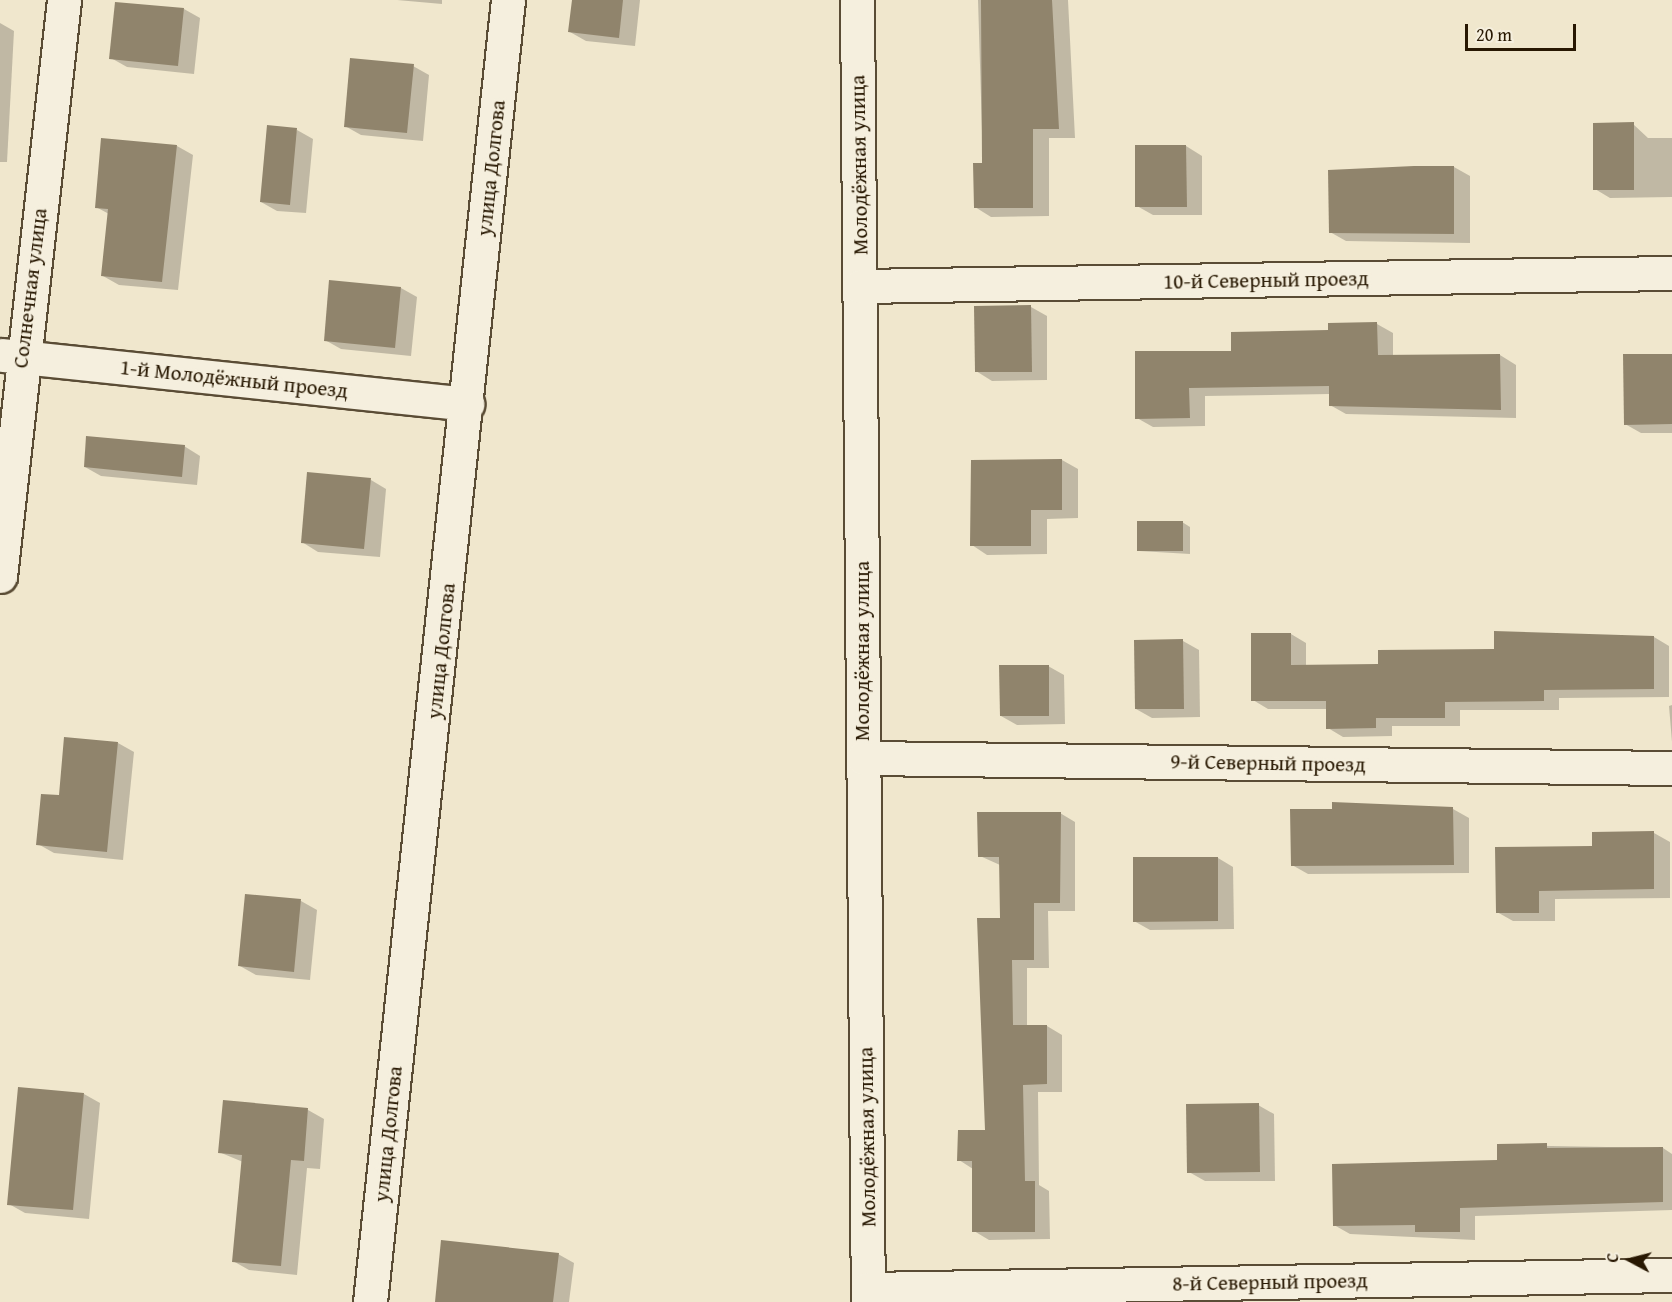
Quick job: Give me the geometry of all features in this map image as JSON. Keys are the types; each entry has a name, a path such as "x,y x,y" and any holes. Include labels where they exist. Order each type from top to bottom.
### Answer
{"street":[{"name":"Солнечная улица","path":"0,576 11,356 64,0"},
{"name":"улица Долгова","path":"370,1302 467,404 508,0"},
{"name":"Молодёжная улица","path":"857,0 868,1296"},
{"name":"10-й Северный проезд","path":"860,286 1672,273"},
{"name":"1-й Молодёжный проезд","path":"11,356 467,404"},
{"name":"9-й Северный проезд","path":"863,758 1672,768"},
{"name":"8-й Северный проезд","path":"868,1296 1672,1275"}],"building":[{"path":"572,0 623,0 619,38 568,32"},
{"path":"981,0 1052,0 1059,129 1033,129 1033,208 974,208 973,163 982,163"},
{"path":"115,2 184,8 178,66 109,59"},
{"path":"350,58 414,64 407,133 344,127"},
{"path":"1634,122 1634,190 1593,190 1593,123"},
{"path":"267,125 297,128 290,205 260,202"},
{"path":"101,138 177,145 162,282 101,276 108,209 95,208"},
{"path":"1135,145 1186,145 1187,207 1135,207"},
{"path":"1454,166 1454,234 1329,233 1328,170"},
{"path":"329,280 401,287 395,348 324,341"},
{"path":"1031,305 1032,372 975,372 974,306"},
{"path":"1377,322 1378,355 1500,354 1501,410 1329,406 1329,386 1189,388 1190,418 1135,419 1135,351 1231,351 1231,332 1328,330 1328,323"},
{"path":"1623,354 1672,354 1672,424 1624,425"},
{"path":"86,436 185,445 182,477 84,467"},
{"path":"1062,459 1062,510 1031,510 1031,546 970,546 971,460"},
{"path":"307,472 371,478 364,549 301,543"},
{"path":"1137,521 1183,521 1183,551 1137,551"},
{"path":"1494,631 1654,636 1654,689 1544,690 1544,701 1445,702 1445,718 1376,718 1376,728 1326,729 1326,701 1251,701 1251,633 1291,633 1291,665 1378,664 1378,650 1494,649"},
{"path":"1183,639 1184,709 1135,709 1134,640"},
{"path":"999,665 1049,665 1049,716 1000,716"},
{"path":"64,737 118,742 107,852 36,845 41,794 59,795"},
{"path":"1332,802 1453,807 1454,865 1291,866 1290,809 1332,809"},
{"path":"977,812 1061,812 1060,903 1034,903 1034,960 1012,960 1013,1025 1047,1025 1047,1084 1023,1085 1025,1181 1035,1181 1035,1232 972,1232 972,1161 957,1161 958,1130 985,1130 977,918 1000,918 999,857 978,857"},
{"path":"1654,831 1654,889 1539,891 1539,913 1496,913 1495,847 1592,846 1592,832"},
{"path":"1133,857 1218,857 1218,921 1133,922"},
{"path":"245,894 301,899 294,972 238,966"},
{"path":"18,1087 84,1093 73,1210 7,1205"},
{"path":"223,1100 308,1108 304,1161 291,1160 281,1266 232,1262 242,1155 218,1153"},
{"path":"1259,1103 1260,1172 1187,1173 1186,1104"},
{"path":"1547,1143 1547,1148 1663,1147 1663,1202 1460,1208 1460,1232 1415,1232 1415,1225 1333,1226 1332,1164 1497,1160 1497,1144"},
{"path":"441,1240 559,1253 553,1302 435,1302"}]}
